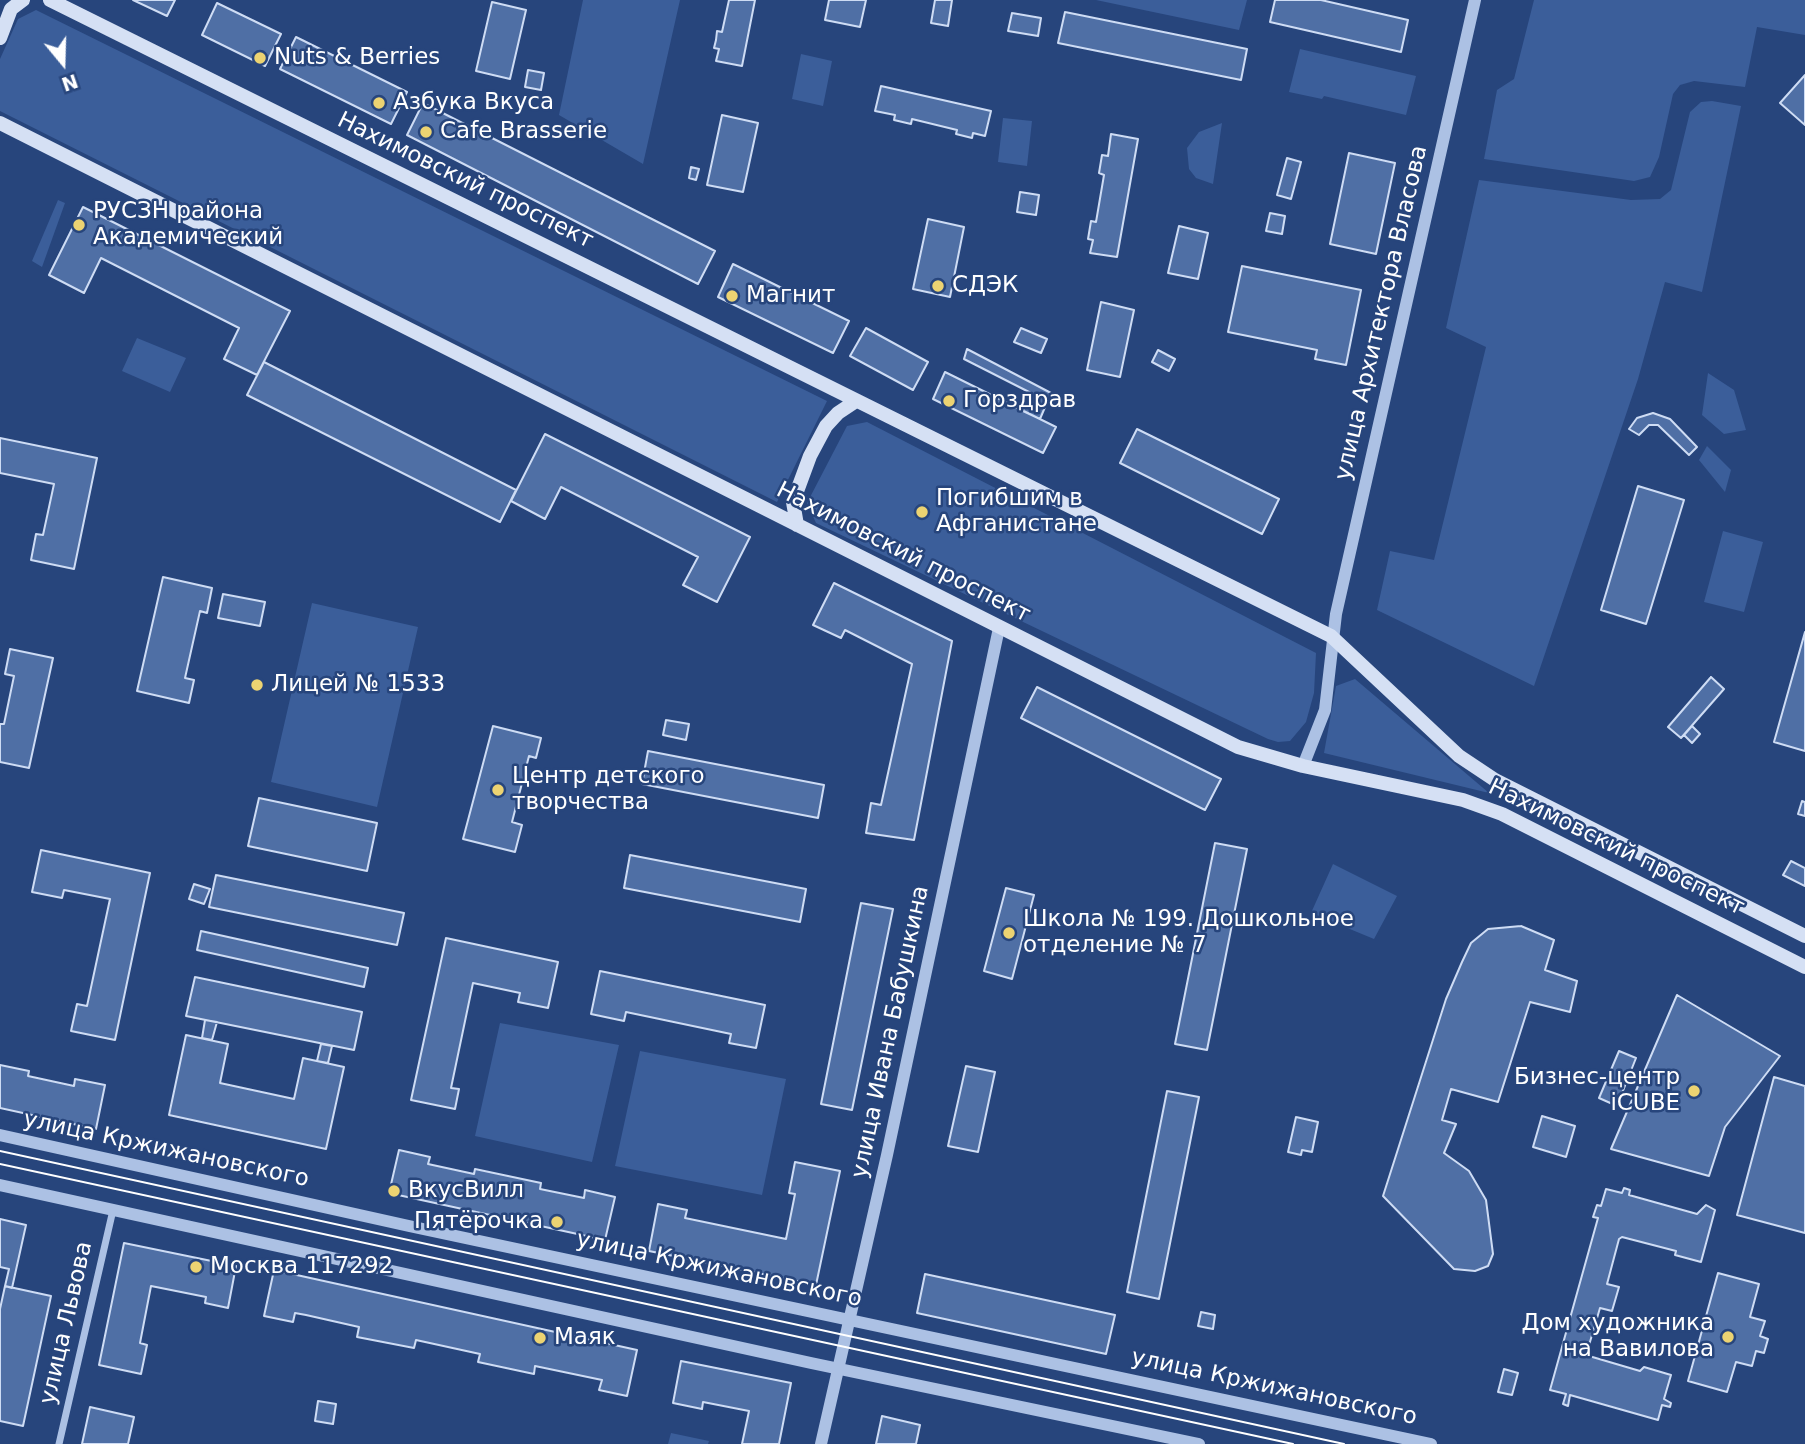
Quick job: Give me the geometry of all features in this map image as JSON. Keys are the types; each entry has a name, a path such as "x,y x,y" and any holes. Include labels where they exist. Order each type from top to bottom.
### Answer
{"main road":[{"path":"0,38 11,9 23,0"},
{"name":"Нахимовский проспект","path":"50,0 1331,636 1459,756 1495,780 1805,936"},
{"name":"Нахимовский проспект","path":"0,123 1248,752 1463,800 1502,814 1805,967"},
{"path":"797,525 793,502 810,456 826,426 838,413 856,401"}],"street":[{"name":"улица Архитектора Власова","path":"1303,766 1325,710 1331,636 1475,0"},
{"name":"улица Ивана Бабушкина","path":"821,1444 999,628"},
{"name":"улица Кржижановского","path":"0,1135 1431,1444"},
{"path":"0,1185 838,1369 1199,1444"},
{"name":"улица Львова","path":"60,1444 113,1210"}],"shaded area":[{"path":"583,0 680,0 643,164 559,115"},
{"path":"1096,0 1247,0 1239,30"},
{"path":"1534,0 1805,0 1805,35 1757,27 1745,87 1694,81 1680,85 1673,94 1659,157 1650,177 1634,181 1484,159 1497,90 1514,79"},
{"path":"36,10 827,401 777,502 0,111 0,59 18,19"},
{"path":"1300,49 1416,76 1406,115 1324,96 1322,99 1289,92"},
{"path":"801,54 832,61 823,106 792,99"},
{"path":"1701,102 1741,106 1702,292 1665,282 1638,379 1534,686 1377,610 1390,551 1434,560 1486,347 1446,328 1479,180 1631,200 1660,199 1671,190 1690,112"},
{"path":"1003,118 1032,121 1027,166 998,162"},
{"path":"1222,123 1213,184 1196,178 1189,169 1187,148 1199,132"},
{"path":"58,200 65,203 42,267 32,261"},
{"path":"137,338 186,358 170,392 122,371"},
{"path":"1708,373 1734,390 1746,430 1724,434 1702,415"},
{"path":"867,422 1316,653 1314,693 1306,722 1290,741 1268,739 816,523 807,503 847,426"},
{"path":"1707,446 1731,470 1725,492 1699,460"},
{"path":"1723,531 1763,542 1744,612 1704,602"},
{"path":"312,603 418,627 377,807 271,782"},
{"path":"1355,679 1489,793 1324,753 1336,686"},
{"path":"1333,864 1397,896 1374,939 1311,913"},
{"path":"500,1023 619,1045 592,1162 475,1136"},
{"path":"640,1051 786,1079 762,1195 615,1166"},
{"path":"671,1433 709,1441 708,1444 668,1444"}],"building":[{"path":"133,0 175,0 167,16"},
{"path":"729,0 755,0 742,66 716,61 719,49 714,48 717,31 722,32"},
{"path":"829,0 866,0 860,27 825,20"},
{"path":"935,0 952,0 948,26 931,23"},
{"path":"1275,0 1321,0 1408,20 1401,52 1270,22"},
{"path":"492,2 526,10 510,79 476,71"},
{"path":"217,3 281,34 265,66 202,35"},
{"path":"1065,12 1247,49 1241,80 1058,43"},
{"path":"1012,13 1041,18 1038,36 1008,31"},
{"path":"296,37 407,92 391,124 280,69"},
{"path":"528,70 544,73 541,90 525,87"},
{"path":"1805,75 1805,125 1780,103"},
{"path":"881,86 991,111 985,136 973,133 972,138 956,134 957,130 912,119 911,124 894,120 895,115 875,111"},
{"path":"423,103 715,251 698,284 407,135"},
{"path":"722,115 758,123 743,192 707,185"},
{"path":"1111,134 1138,139 1117,257 1090,253 1093,240 1088,239 1091,221 1096,222 1104,175 1099,173 1102,155 1108,156"},
{"path":"1349,153 1395,163 1376,254 1330,244"},
{"path":"1287,158 1301,162 1291,199 1277,195"},
{"path":"691,167 699,169 696,180 689,178"},
{"path":"1020,192 1039,195 1036,215 1017,212"},
{"path":"83,207 290,311 257,375 224,359 239,328 101,258 84,293 49,275"},
{"path":"1270,213 1285,216 1282,234 1266,231"},
{"path":"928,219 964,227 950,297 913,289"},
{"path":"1179,226 1208,233 1198,279 1168,273"},
{"path":"733,264 849,321 833,353 718,297"},
{"path":"1242,266 1361,290 1346,365 1315,359 1317,350 1228,332"},
{"path":"1101,302 1134,310 1120,377 1087,370"},
{"path":"866,328 928,362 913,390 850,356"},
{"path":"1021,328 1047,339 1041,353 1014,342"},
{"path":"967,349 1051,393 1040,419 1023,411 1031,393 964,359"},
{"path":"1158,350 1175,359 1169,371 1152,362"},
{"path":"264,362 516,490 500,522 247,395"},
{"path":"945,372 1056,427 1043,453 933,399"},
{"path":"1653,413 1670,419 1697,447 1689,455 1658,425 1649,425 1639,435 1629,429 1637,418"},
{"path":"1137,429 1279,499 1262,534 1120,463"},
{"path":"545,434 750,537 717,602 683,585 698,557 561,487 545,519 511,501"},
{"path":"0,438 97,458 74,569 31,560 36,534 43,535 54,484 0,473"},
{"path":"1638,486 1684,500 1646,624 1601,610"},
{"path":"163,577 212,588 207,613 200,611 185,678 194,680 189,703 137,691"},
{"path":"834,583 952,641 914,840 866,833 871,803 881,805 912,664 845,630 841,638 813,625"},
{"path":"223,594 265,602 260,626 218,618"},
{"path":"1805,632 1805,751 1774,742"},
{"path":"10,649 53,658 29,768 0,762 0,724 4,724 14,676 5,674"},
{"path":"1711,677 1724,689 1681,738 1668,727"},
{"path":"1037,687 1221,779 1205,810 1021,718"},
{"path":"666,720 689,724 686,740 663,735"},
{"name":"Центр детского творчества","path":"493,726 541,738 536,758 529,756 512,822 522,825 515,852 463,839"},
{"path":"1692,726 1700,734 1692,743 1684,735"},
{"path":"648,751 824,785 818,818 642,784"},
{"path":"259,798 377,823 367,871 248,846"},
{"path":"1802,801 1805,802 1805,816 1798,814"},
{"path":"1215,843 1247,849 1207,1050 1175,1044"},
{"path":"41,850 150,873 115,1040 71,1031 77,1004 87,1006 110,899 64,890 62,898 32,892"},
{"path":"630,855 806,889 800,922 624,888"},
{"path":"1791,861 1805,868 1805,886 1783,875"},
{"path":"216,875 404,913 397,945 209,907"},
{"path":"194,884 210,889 204,904 189,899"},
{"name":"Школа № 199. Дошкольное отделение № 7","path":"1006,888 1034,895 1012,979 984,971"},
{"path":"861,903 893,909 852,1110 821,1104"},
{"path":"1521,926 1554,940 1545,970 1577,981 1570,1012 1530,1002 1498,1102 1451,1089 1442,1120 1456,1124 1444,1153 1469,1171 1486,1200 1493,1254 1488,1266 1475,1271 1454,1269 1383,1196 1446,999 1471,943 1488,929"},
{"path":"201,931 368,968 364,987 197,950"},
{"path":"446,938 558,962 548,1008 518,1002 520,993 473,983 451,1088 459,1089 455,1109 411,1100"},
{"path":"600,971 765,1005 756,1048 729,1043 731,1034 626,1012 624,1021 591,1014"},
{"path":"195,977 362,1012 354,1050 186,1016"},
{"name":"Бизнес-центр iCUBE","path":"1677,995 1780,1056 1725,1127 1709,1176 1611,1149"},
{"path":"205,1020 217,1022 212,1040 202,1038"},
{"path":"186,1035 228,1044 220,1083 294,1099 303,1058 344,1067 326,1149 169,1115"},
{"path":"321,1044 332,1046 328,1063 317,1061"},
{"path":"1619,1051 1636,1058 1617,1106 1599,1098"},
{"path":"0,1065 29,1071 28,1076 74,1086 75,1079 105,1085 96,1129 0,1108"},
{"path":"966,1066 995,1072 978,1152 948,1146"},
{"path":"1774,1077 1805,1086 1805,1233 1737,1215"},
{"path":"1167,1091 1199,1097 1159,1299 1127,1292"},
{"path":"1542,1116 1575,1126 1566,1157 1533,1147"},
{"path":"1296,1117 1318,1122 1312,1152 1302,1150 1301,1155 1288,1152"},
{"path":"399,1150 430,1157 428,1164 474,1174 475,1169 541,1183 540,1189 584,1198 585,1190 615,1197 605,1240 389,1193"},
{"path":"795,1162 840,1171 816,1285 649,1251 658,1204 687,1210 685,1218 786,1239 795,1194 789,1193"},
{"path":"1624,1188 1630,1190 1629,1195 1697,1214 1706,1205 1715,1210 1701,1262 1675,1255 1676,1251 1622,1237 1619,1239 1607,1284 1619,1287 1612,1311 1600,1308 1587,1352 1589,1356 1640,1371 1644,1367 1671,1375 1664,1399 1671,1403 1670,1407 1662,1405 1658,1420 1570,1395 1568,1406 1563,1404 1566,1394 1550,1390 1598,1218 1593,1217 1597,1205 1601,1206 1606,1189 1622,1193"},
{"path":"0,1219 26,1225 12,1288 5,1286 9,1269 0,1267"},
{"path":"124,1243 236,1266 228,1308 205,1303 206,1297 151,1286 140,1343 147,1345 141,1374 99,1365"},
{"path":"274,1270 637,1350 627,1396 599,1390 602,1380 535,1366 534,1374 478,1362 480,1354 416,1340 414,1348 357,1337 359,1327 306,1315 295,1313 293,1322 264,1316"},
{"path":"1718,1273 1759,1284 1750,1317 1765,1321 1760,1336 1768,1339 1764,1353 1756,1351 1752,1366 1736,1362 1727,1392 1688,1381"},
{"path":"925,1274 1115,1315 1106,1354 917,1313"},
{"path":"5,1286 51,1296 23,1426 0,1421 0,1309"},
{"path":"1201,1312 1215,1315 1213,1329 1198,1326"},
{"path":"681,1361 791,1383 779,1444 742,1444 749,1411 703,1402 702,1409 673,1403"},
{"path":"1504,1369 1518,1373 1512,1395 1498,1392"},
{"path":"318,1401 336,1404 333,1424 315,1421"},
{"path":"90,1407 134,1417 128,1444 82,1444"},
{"path":"882,1416 920,1425 916,1444 876,1444"}],"tram line":[{"path":"0,1151 1344,1444"},
{"path":"0,1164 1293,1444"}],"place":[{"name":"Nuts & Berries","path":"260,58"},
{"name":"Азбука Вкуса","path":"379,103"},
{"name":"Cafe Brasserie","path":"426,132"},
{"name":"РУСЗН района Академический","path":"79,225"},
{"name":"СДЭК","path":"938,286"},
{"name":"Магнит","path":"732,296"},
{"name":"Горздрав","path":"949,401"},
{"name":"Погибшим в Афганистане","path":"922,512"},
{"name":"Лицей № 1533","path":"257,685"},
{"name":"Центр детского творчества","path":"498,790"},
{"name":"Школа № 199. Дошкольное отделение № 7","path":"1009,933"},
{"name":"Бизнес-центр iCUBE","path":"1694,1091"},
{"name":"ВкусВилл","path":"394,1191"},
{"name":"Пятёрочка","path":"557,1222"},
{"name":"Москва 117292","path":"196,1267"},
{"name":"Дом художника на Вавилова","path":"1728,1337"},
{"name":"Маяк","path":"540,1338"}]}
